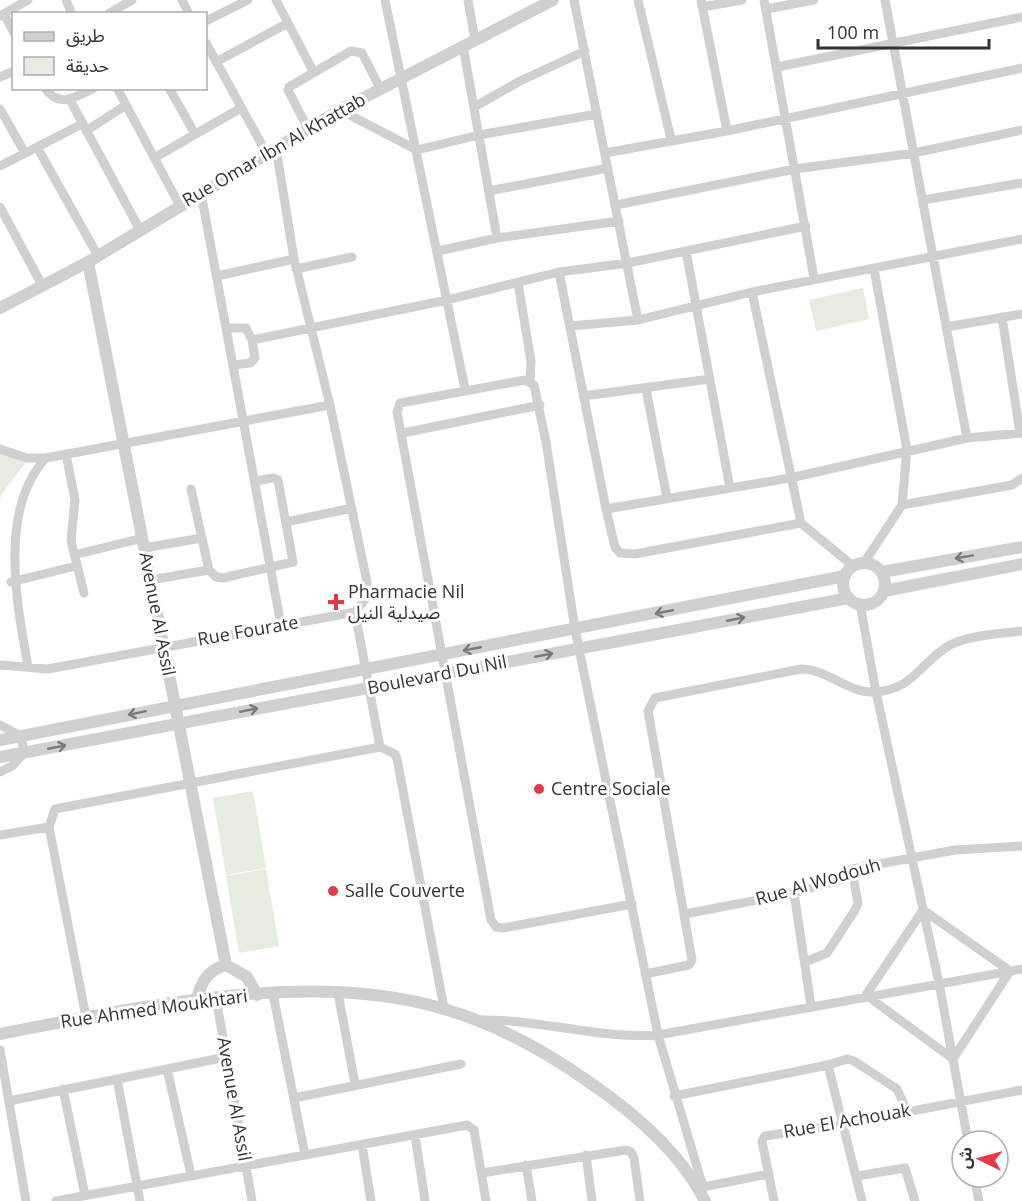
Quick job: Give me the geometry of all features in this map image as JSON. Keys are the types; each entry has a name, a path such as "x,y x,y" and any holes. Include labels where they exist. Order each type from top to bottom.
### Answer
{"street":[{"path":"12,30 2,15 28,0"},
{"path":"111,12 132,0"},
{"path":"207,20 237,2 248,0"},
{"path":"276,0 313,71"},
{"path":"385,0 465,389"},
{"path":"468,0 474,106 497,238"},
{"name":"Rue Omar Ibn Al Khattab","path":"0,308 93,259 340,110 469,43 531,6 553,0"},
{"path":"574,0 638,320"},
{"path":"638,0 671,139"},
{"path":"727,131 702,4 742,0"},
{"path":"814,0 765,5 814,279"},
{"path":"885,0 967,438"},
{"path":"777,67 1022,17"},
{"path":"216,62 288,23"},
{"path":"207,45 241,108 272,151 296,269 330,405 367,582 367,597 355,612 380,747"},
{"path":"308,129 288,90 313,71 351,51 357,51 362,53 380,88"},
{"path":"474,106 520,81 585,51"},
{"path":"605,153 786,119 1022,68"},
{"path":"47,90 56,100 70,100 90,90"},
{"path":"118,90 180,206"},
{"path":"170,90 195,134"},
{"path":"70,100 140,230"},
{"path":"0,166 37,147 84,128 126,105"},
{"path":"154,158 241,108"},
{"path":"0,109 25,153"},
{"path":"340,110 417,150 479,135 597,114"},
{"path":"616,206 795,169 914,153 1022,130"},
{"path":"37,147 93,259"},
{"path":"489,190 608,168"},
{"path":"923,200 1022,183"},
{"path":"201,193 281,625"},
{"path":"0,209 42,285"},
{"path":"438,251 497,238 619,221"},
{"path":"252,340 447,300 559,272 628,263 806,226"},
{"path":"570,326 638,320 752,292 1022,239"},
{"path":"686,251 730,488"},
{"path":"296,269 352,257"},
{"name":"Avenue Al Assil","path":"93,259 124,444 226,966"},
{"path":"217,276 294,259"},
{"path":"874,269 907,450 902,505 854,568 844,587 849,598 860,604 873,602 884,591 1022,564"},
{"path":"559,272 615,547 624,554 801,522"},
{"path":"518,283 531,361 530,381 540,405 575,629 645,974 674,1096 701,1188 769,1174"},
{"path":"752,292 801,522 854,568 873,565 882,572 884,591"},
{"path":"946,327 1022,314"},
{"path":"606,509 790,478 967,438 1021,433 1002,317"},
{"path":"227,328 246,328 252,340 255,358 250,363 234,365"},
{"path":"584,396 710,379"},
{"path":"530,381 465,389 400,403 398,412 444,674 493,924 503,928 632,904"},
{"path":"646,389 667,498"},
{"path":"0,449 27,458 46,458 330,405"},
{"path":"403,433 540,405"},
{"path":"66,454 75,500 71,531 74,555 84,593"},
{"path":"16,489 24,477 46,458"},
{"path":"191,489 209,570 219,578 270,565 293,562 278,480 273,478 255,481"},
{"path":"902,505 1012,485 1022,478"},
{"path":"285,522 352,508"},
{"path":"74,555 144,543 202,538"},
{"path":"882,572 1022,547"},
{"path":"5,560 28,666"},
{"path":"11,582 76,566"},
{"name":"Boulevard Du Nil","path":"0,740 575,629 854,568"},
{"path":"150,580 209,570"},
{"name":"Boulevard Du Nil","path":"0,758 849,598"},
{"path":"860,604 876,692 939,983 966,1129"},
{"name":"Rue Fourate","path":"0,665 28,666 37,670 48,669 355,612"},
{"path":"645,974 689,964 692,960 648,711 655,698 801,669 815,669 858,689 876,692 905,684 952,644 1022,631"},
{"path":"0,725 21,736 24,753"},
{"path":"86,1017 49,827 52,813 60,806 380,747 395,754 397,759 444,1008"},
{"name":"Boulevard Du Nil","path":"0,771 12,766 24,753"},
{"path":"0,835 49,827"},
{"name":"Rue Al Wodouh","path":"685,914 794,893 853,876 852,868 955,850 1022,846"},
{"path":"804,962 827,953 855,910 858,903 853,876"},
{"path":"794,893 812,1006"},
{"path":"923,910 1010,970"},
{"path":"866,995 923,910"},
{"path":"197,999 203,980 215,968 226,966 247,977 257,995"},
{"path":"475,1020 507,1019 630,1037 658,1035 866,995 1022,969"},
{"path":"953,1059 1010,970"},
{"path":"338,993 355,1084"},
{"name":"Rue Ahmed Moukhtari","path":"0,1034 197,999 273,994 338,993 407,1000 444,1008 531,1046 602,1090 661,1142 701,1188 705,1201"},
{"path":"273,994 305,1155"},
{"path":"866,995 953,1059"},
{"name":"Avenue Al Assil","path":"216,998 252,1201"},
{"path":"0,1050 26,1201"},
{"path":"9,1101 226,1057"},
{"path":"674,1096 828,1065 846,1059 854,1061 897,1089 907,1111"},
{"path":"294,1098 461,1064"},
{"path":"828,1065 862,1201"},
{"path":"167,1069 191,1176"},
{"path":"117,1079 140,1201"},
{"path":"63,1089 85,1195"},
{"name":"Rue El Achouak","path":"774,1201 762,1141 765,1136 844,1124 1022,1090"},
{"path":"56,1201 471,1126 486,1201"},
{"path":"415,1135 425,1201"},
{"path":"362,1145 371,1201"},
{"path":"482,1173 626,1150 631,1152 640,1201"},
{"path":"586,1155 592,1201"},
{"path":"526,1165 532,1201"},
{"path":"857,1176 905,1168 915,1201"}],"green space":[{"path":"863,288 869,319 816,331 809,300"},
{"path":"0,453 26,462 1,495 0,503"},
{"path":"253,791 266,868 226,875 213,798"},
{"path":"266,869 279,946 239,953 226,876"}],"place":[{"name":"Pharmacie Nil صيدلية النيل","path":"336,602"},
{"name":"Centre Sociale","path":"539,789"},
{"name":"Salle Couverte","path":"333,891"}]}
